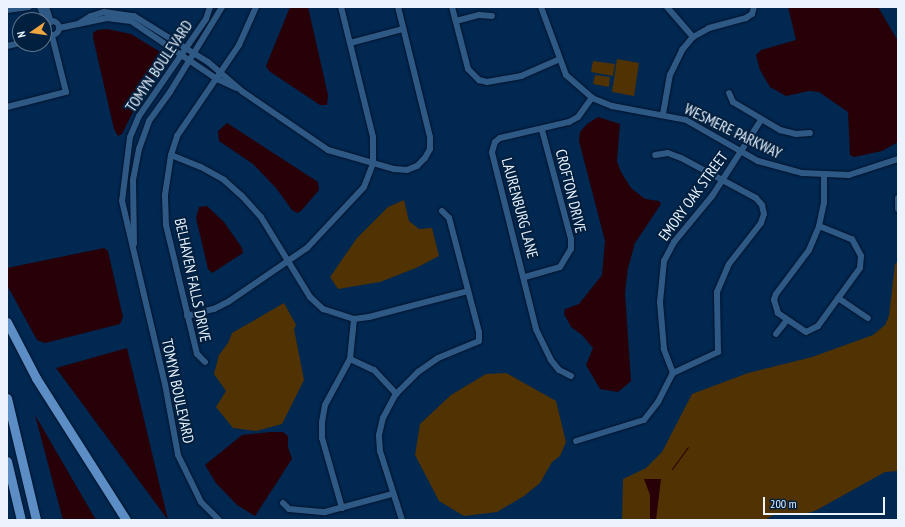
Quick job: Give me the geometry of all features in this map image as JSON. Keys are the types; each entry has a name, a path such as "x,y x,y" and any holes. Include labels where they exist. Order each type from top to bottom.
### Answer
{"highway":[{"path":"7,322 36,378 126,520"},
{"path":"7,398 36,520"},
{"path":"7,461 21,520"},
{"path":"12,481 15,520"},
{"path":"113,498 130,520"}],"street":[{"path":"7,10 29,7"},
{"name":"TOMYN BOULEVARD","path":"210,7 206,19 139,116 130,137 122,201 165,384 178,455 201,502 219,520"},
{"name":"TOMYN BOULEVARD","path":"136,257 132,220 133,180 139,149 149,121 190,60 222,7"},
{"name":"BELHAVEN FALLS DRIVE","path":"205,362 197,354 166,225 165,195 171,155 178,136 239,45 256,7"},
{"path":"188,316 214,309 228,302 244,289 288,262 307,248 364,187 373,163 373,137 341,7"},
{"path":"184,51 190,60 217,79 243,92 328,150 373,163 407,170 417,166 430,149 430,137 398,7"},
{"path":"452,7 468,69 479,80 487,82 521,76 558,60"},
{"name":"WESMERE PARKWAY","path":"541,7 558,60 566,76 592,98 624,109 663,114 705,128 741,152 779,169 824,176 849,175 873,169 898,159"},
{"path":"667,7 693,37"},
{"path":"663,114 676,61 693,37 709,28 746,18 752,14 754,7"},
{"path":"52,24 59,28 78,24 91,16 104,12 132,19 184,51 194,53 208,62 243,92"},
{"path":"456,21 479,14 492,16"},
{"path":"52,33 58,32 59,28"},
{"path":"350,42 403,29"},
{"path":"7,107 66,92 52,49"},
{"path":"203,69 208,62"},
{"path":"729,93 733,102 780,130 796,134 810,132"},
{"name":"LAURENBURG LANE","path":"571,376 559,370 542,344 492,152 495,142 500,138 542,130 568,122 578,116 592,98"},
{"name":"EMORY OAK STREET","path":"673,373 666,360 660,302 664,261 674,242 701,211 761,120"},
{"name":"CROFTON DRIVE","path":"524,277 560,267 571,249 571,239 542,130"},
{"path":"576,441 644,420 658,402 673,373 718,352 717,292 729,264 761,223 764,214 762,205 756,198 681,158 668,153 655,155"},
{"path":"171,155 213,173 242,196 261,217 310,297 323,310 354,319 468,291"},
{"path":"819,226 852,239 861,256 860,268 812,330 806,332 798,329 774,306 776,294 809,250 819,226 824,203 824,176"},
{"path":"898,198 898,209"},
{"path":"402,520 392,494 380,451 379,435 383,418 396,394 418,372 438,358 479,341 479,332 449,218 442,211"},
{"path":"838,298 868,318"},
{"path":"342,508 322,438 322,422 325,405 350,359 354,319"},
{"path":"776,334 787,320"},
{"path":"350,359 374,370 396,394"},
{"path":"283,503 289,509 304,512 342,508 392,494"}],"shaded area":[{"path":"290,7 308,7 328,95 327,105 320,105 269,71 266,66"},
{"path":"788,7 878,7 898,41 898,142 882,151 854,157 850,155 848,112 819,92 809,91 786,96 770,87 760,70 756,55 761,50 796,40"},
{"path":"107,29 131,34 162,53 166,59 144,90 122,134 118,136 114,129 93,38 93,33 97,30"},
{"path":"617,59 639,63 634,96 612,92"},
{"path":"593,61 615,64 613,76 591,72"},
{"path":"595,75 610,77 609,87 593,84"},
{"path":"598,117 620,124 617,161 621,172 631,188 645,199 659,201 661,204 635,243 628,268 625,293 631,381 618,392 600,389 586,365 593,348 582,335 571,327 564,314 565,309 579,304 602,275 605,241 579,141 580,132 587,124"},
{"path":"227,123 318,182 319,190 301,211 297,213 292,210 276,188 253,164 219,141 218,131"},
{"path":"404,200 409,221 419,229 432,228 439,256 416,268 380,282 338,289 330,277 357,238 388,207"},
{"path":"207,206 224,222 242,248 243,253 212,273 208,269 196,218 199,207"},
{"path":"104,248 108,251 123,317 120,324 45,343 37,340 7,285 7,268"},
{"path":"898,261 898,471 885,472 815,511 803,514 776,514 764,520 622,520 623,479 646,468 662,452 692,394 748,373 812,357 873,335 885,325 889,316 895,264"},
{"path":"284,303 296,325 294,329 304,380 282,424 256,431 233,428 216,407 226,391 214,374 219,355 228,343 232,333"},
{"path":"127,348 168,520 56,368"},
{"path":"506,373 556,401 566,442 560,456 552,462 540,483 524,496 497,512 464,516 439,501 415,455 420,424 451,395 486,374"},
{"path":"35,415 96,520 63,520"},
{"path":"283,432 288,436 288,447 292,459 255,516 237,505 216,483 205,465 242,435"},
{"path":"644,479 661,479 656,520 650,520 650,495"}],"waterway":[{"path":"672,469 688,447"}]}
